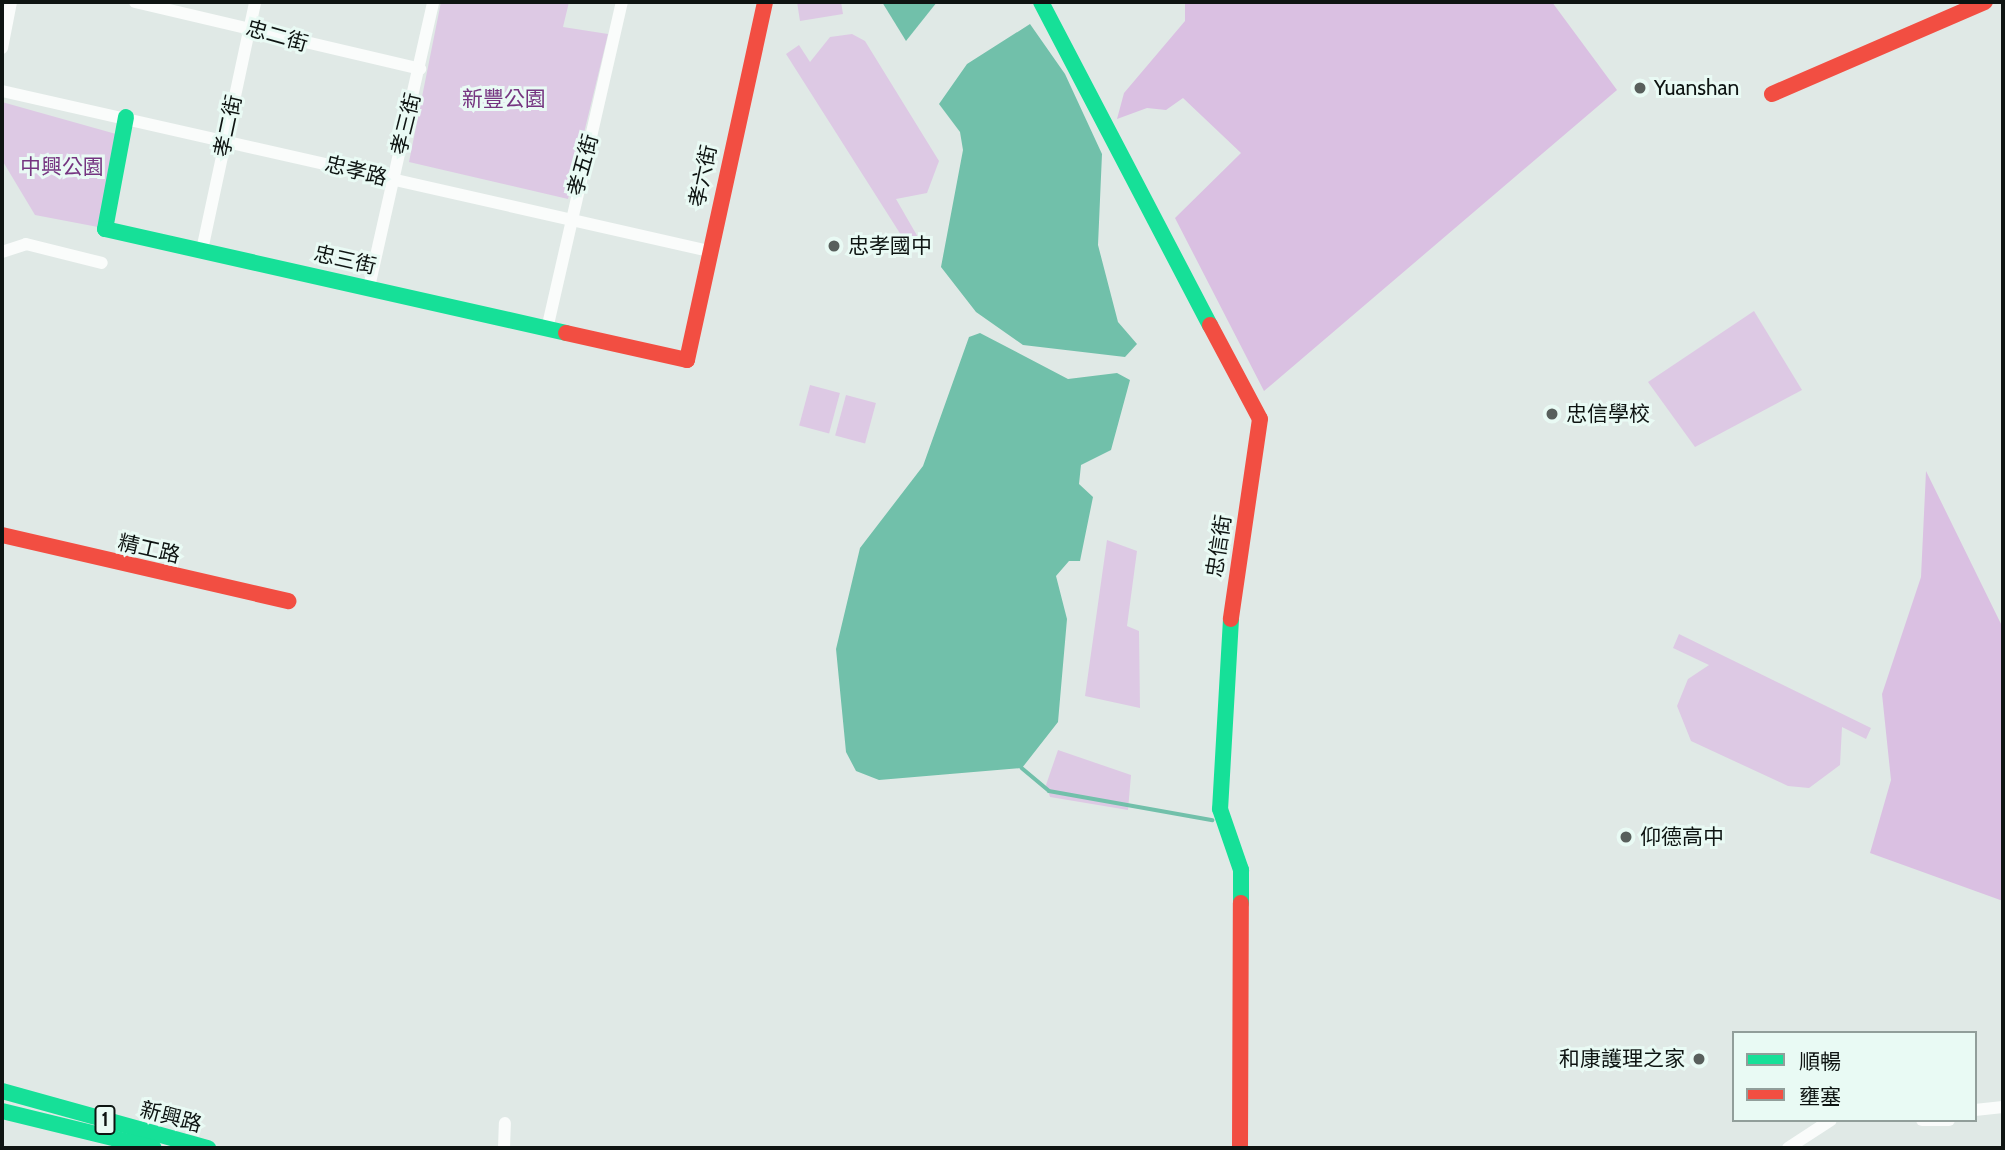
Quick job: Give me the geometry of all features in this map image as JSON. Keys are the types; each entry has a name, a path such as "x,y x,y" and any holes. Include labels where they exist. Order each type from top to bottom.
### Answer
{"street":[{"path":"2,48 11,2"},
{"name":"忠二街","path":"135,2 248,26 420,69"},
{"name":"孝二街","path":"202,250 255,2"},
{"name":"孝三街","path":"369,287 433,2"},
{"name":"孝五街","path":"547,329 569,218 622,2"},
{"name":"孝六街","path":"687,360 765,2"},
{"name":"忠信街","path":"1041,2 1260,419 1234,573 1220,809 1241,870 1240,1148"},
{"path":"1772,94 1985,2"},
{"name":"忠孝路","path":"2,91 709,251"},
{"name":"忠三街","path":"126,117 105,229 687,360"},
{"path":"2,252 26,244 102,263"},
{"name":"精工路","path":"2,535 288,601"},
{"name":"新興路","path":"2,1091 208,1148"},
{"path":"1977,1110 2003,1107"},
{"name":"新興路","path":"2,1111 154,1148"},
{"path":"1788,1148 1828,1122"},
{"path":"504,1148 505,1124"}],"green space":[{"name":"新豐公園","path":"441,2 569,2 563,27 608,34 568,199 409,162"},
{"path":"797,2 841,2 843,14 800,21"},
{"path":"852,34 865,41 939,161 927,193 896,199 919,239 908,246 786,54 799,45 810,62 830,37"},
{"name":"中興公園","path":"2,102 116,134 98,227 35,215 2,160"},
{"path":"1754,311 1802,390 1695,447 1648,382"},
{"path":"810,385 840,393 829,434 799,426"},
{"path":"846,395 876,403 865,444 835,436"},
{"path":"1107,540 1137,551 1127,626 1139,631 1140,708 1085,696"},
{"path":"1679,634 1871,728 1866,739 1842,727 1840,765 1809,788 1788,786 1691,741 1677,706 1688,679 1709,665 1673,648"},
{"path":"1058,750 1131,775 1128,810 1050,797 1046,785"}],"shaded area":[{"path":"882,2 937,2 906,41"},
{"path":"1185,2 1552,2 1617,90 1264,391 1175,218 1241,153 1183,98 1166,110 1147,108 1117,119 1124,93 1185,21"},
{"path":"1030,24 1065,74 1102,154 1098,245 1118,322 1137,344 1125,357 1023,345 976,312 941,267 963,150 960,132 939,104 967,64"},
{"path":"980,333 1068,379 1117,373 1130,380 1111,450 1081,465 1079,484 1093,497 1080,561 1069,561 1056,576 1067,619 1058,722 1022,768 879,780 856,771 846,752 836,649 860,548 923,466 969,337"},
{"path":"1926,471 2003,628 2003,901 1870,853 1891,780 1882,694 1921,577"}],"waterway":[{"path":"1022,768 1049,791 1212,820"}],"traffic: fast":[{"path":"1041,2 1210,325"},
{"path":"126,117 105,229 566,333"},
{"path":"1231,619 1220,809 1241,870 1241,903"},
{"path":"2,1091 208,1148"},
{"path":"2,1111 154,1148"}],"traffic: jam":[{"path":"566,333 687,360 765,2"},
{"path":"1772,94 1985,2"},
{"path":"1210,325 1260,419 1231,619"},
{"path":"2,535 288,601"},
{"path":"1240,1148 1241,903"}],"place":[{"name":"Yuanshan","path":"1640,88"},
{"name":"忠孝國中","path":"834,246"},
{"name":"忠信學校","path":"1552,414"},
{"name":"仰德高中","path":"1626,837"},
{"name":"和康護理之家","path":"1699,1059"}]}
